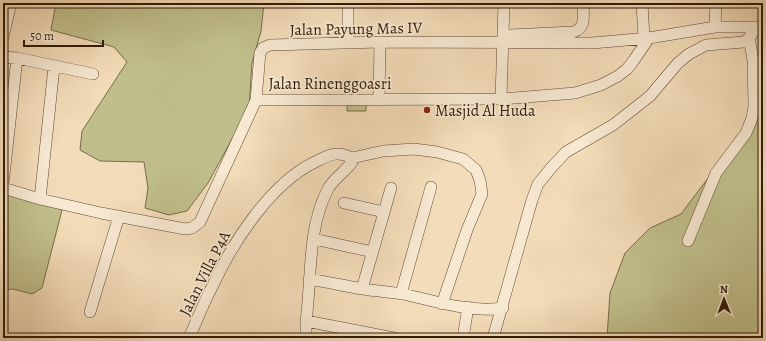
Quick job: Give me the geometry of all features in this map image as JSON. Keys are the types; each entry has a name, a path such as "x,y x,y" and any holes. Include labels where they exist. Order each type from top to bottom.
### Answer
{"street":[{"path":"3,37 11,3"},
{"path":"348,3 348,43"},
{"path":"501,99 506,39 504,3"},
{"path":"506,39 573,32 578,30 581,28 583,23 583,3"},
{"path":"642,3 646,38"},
{"path":"715,27 716,3"},
{"path":"506,39 592,43 646,38 715,27 760,27"},
{"path":"493,338 503,308 532,200 538,184 550,168 566,152 613,125 650,96 678,63 689,54 706,45 744,42 760,27"},
{"name":"Jalan Rinenggoasri","path":"119,216 185,229 192,228 200,222 256,100 379,98 501,99 575,93 601,85 618,76 627,69 643,48 646,38"},
{"path":"688,241 714,177 746,133 752,118 754,106 753,60 749,38"},
{"name":"Jalan Payung Mas IV","path":"256,100 260,53 263,48 270,45 506,39"},
{"path":"379,98 380,42"},
{"path":"3,57 17,58 93,74"},
{"path":"3,184 17,58"},
{"path":"40,200 54,67"},
{"path":"306,338 309,279 314,239 318,219 328,189 337,177 350,166 352,158 383,150 414,149 437,152 463,159 476,170 480,180 482,194 467,230 442,304"},
{"name":"Jalan Villa P4A","path":"189,338 212,285 229,254 268,198 308,165 328,155 343,153 352,158"},
{"path":"401,294 431,186"},
{"path":"3,188 40,200 119,216 90,312"},
{"path":"362,289 391,188"},
{"path":"344,203 384,212"},
{"path":"314,239 373,252"},
{"path":"309,279 362,289 401,294 442,304 468,308 503,308"},
{"path":"463,338 468,308"},
{"path":"306,321 394,338"}],"shaded area":[{"path":"56,3 264,3 261,31 252,63 249,108 208,183 187,211 169,215 145,208 148,188 144,162 100,161 80,150 82,131 127,62 114,47 51,30"},
{"path":"763,52 763,338 607,338 610,293 625,253 650,228 681,214 721,161 753,131"},
{"path":"347,100 366,100 366,111 347,111"},
{"path":"3,191 62,210 42,288 32,294 13,289 5,290 3,294"}],"place":[{"name":"Masjid Al Huda","path":"427,110"}]}
